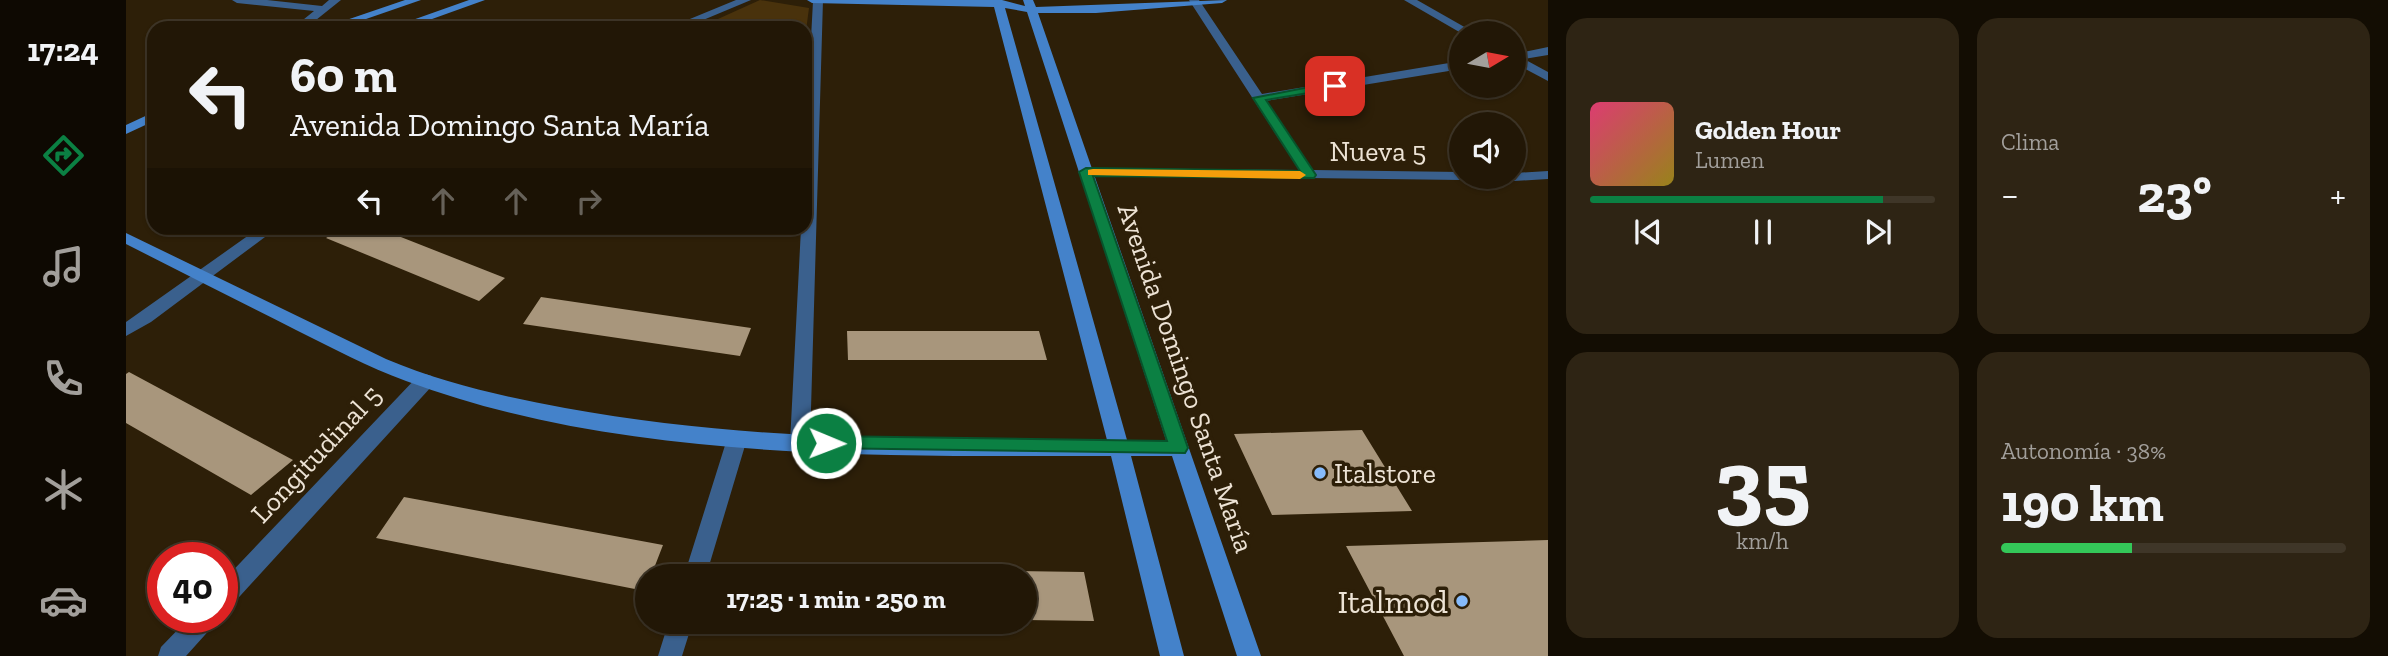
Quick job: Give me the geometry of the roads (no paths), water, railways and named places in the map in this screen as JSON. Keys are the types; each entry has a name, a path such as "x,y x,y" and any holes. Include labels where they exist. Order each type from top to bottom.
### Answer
{"main road":[{"path":"351,21 416,0"},
{"path":"417,21 480,0"},
{"path":"813,0 997,2 1118,10 1222,0"},
{"path":"997,2 1119,448 1172,656"},
{"name":"Avenida Domingo Santa María","path":"1030,5 1249,656"},
{"path":"126,130 147,120"},
{"path":"126,238 369,358 425,381 487,399 576,416 737,439 800,443 1179,448"}],"street":[{"path":"237,0 323,9"},
{"path":"308,21 336,0"},
{"path":"692,21 746,0"},
{"path":"1409,0 1449,22"},
{"path":"812,106 818,1"},
{"path":"1195,2 1309,175"},
{"path":"1526,56 1548,51"},
{"path":"1526,65 1548,77"},
{"path":"1259,98 1449,67"},
{"name":"Nueva 5","path":"1086,172 1449,176"},
{"path":"1526,176 1548,175"},
{"path":"126,330 162,307 201,275 259,235"},
{"path":"800,443 805,235"},
{"name":"Longitudinal 5","path":"238,582 425,381"},
{"path":"699,564 737,439"},
{"path":"170,656 191,633"},
{"path":"670,656 677,634"}],"place":[{"name":"Italstore","path":"1320,473"},
{"name":"Italmod","path":"1462,601"}]}
